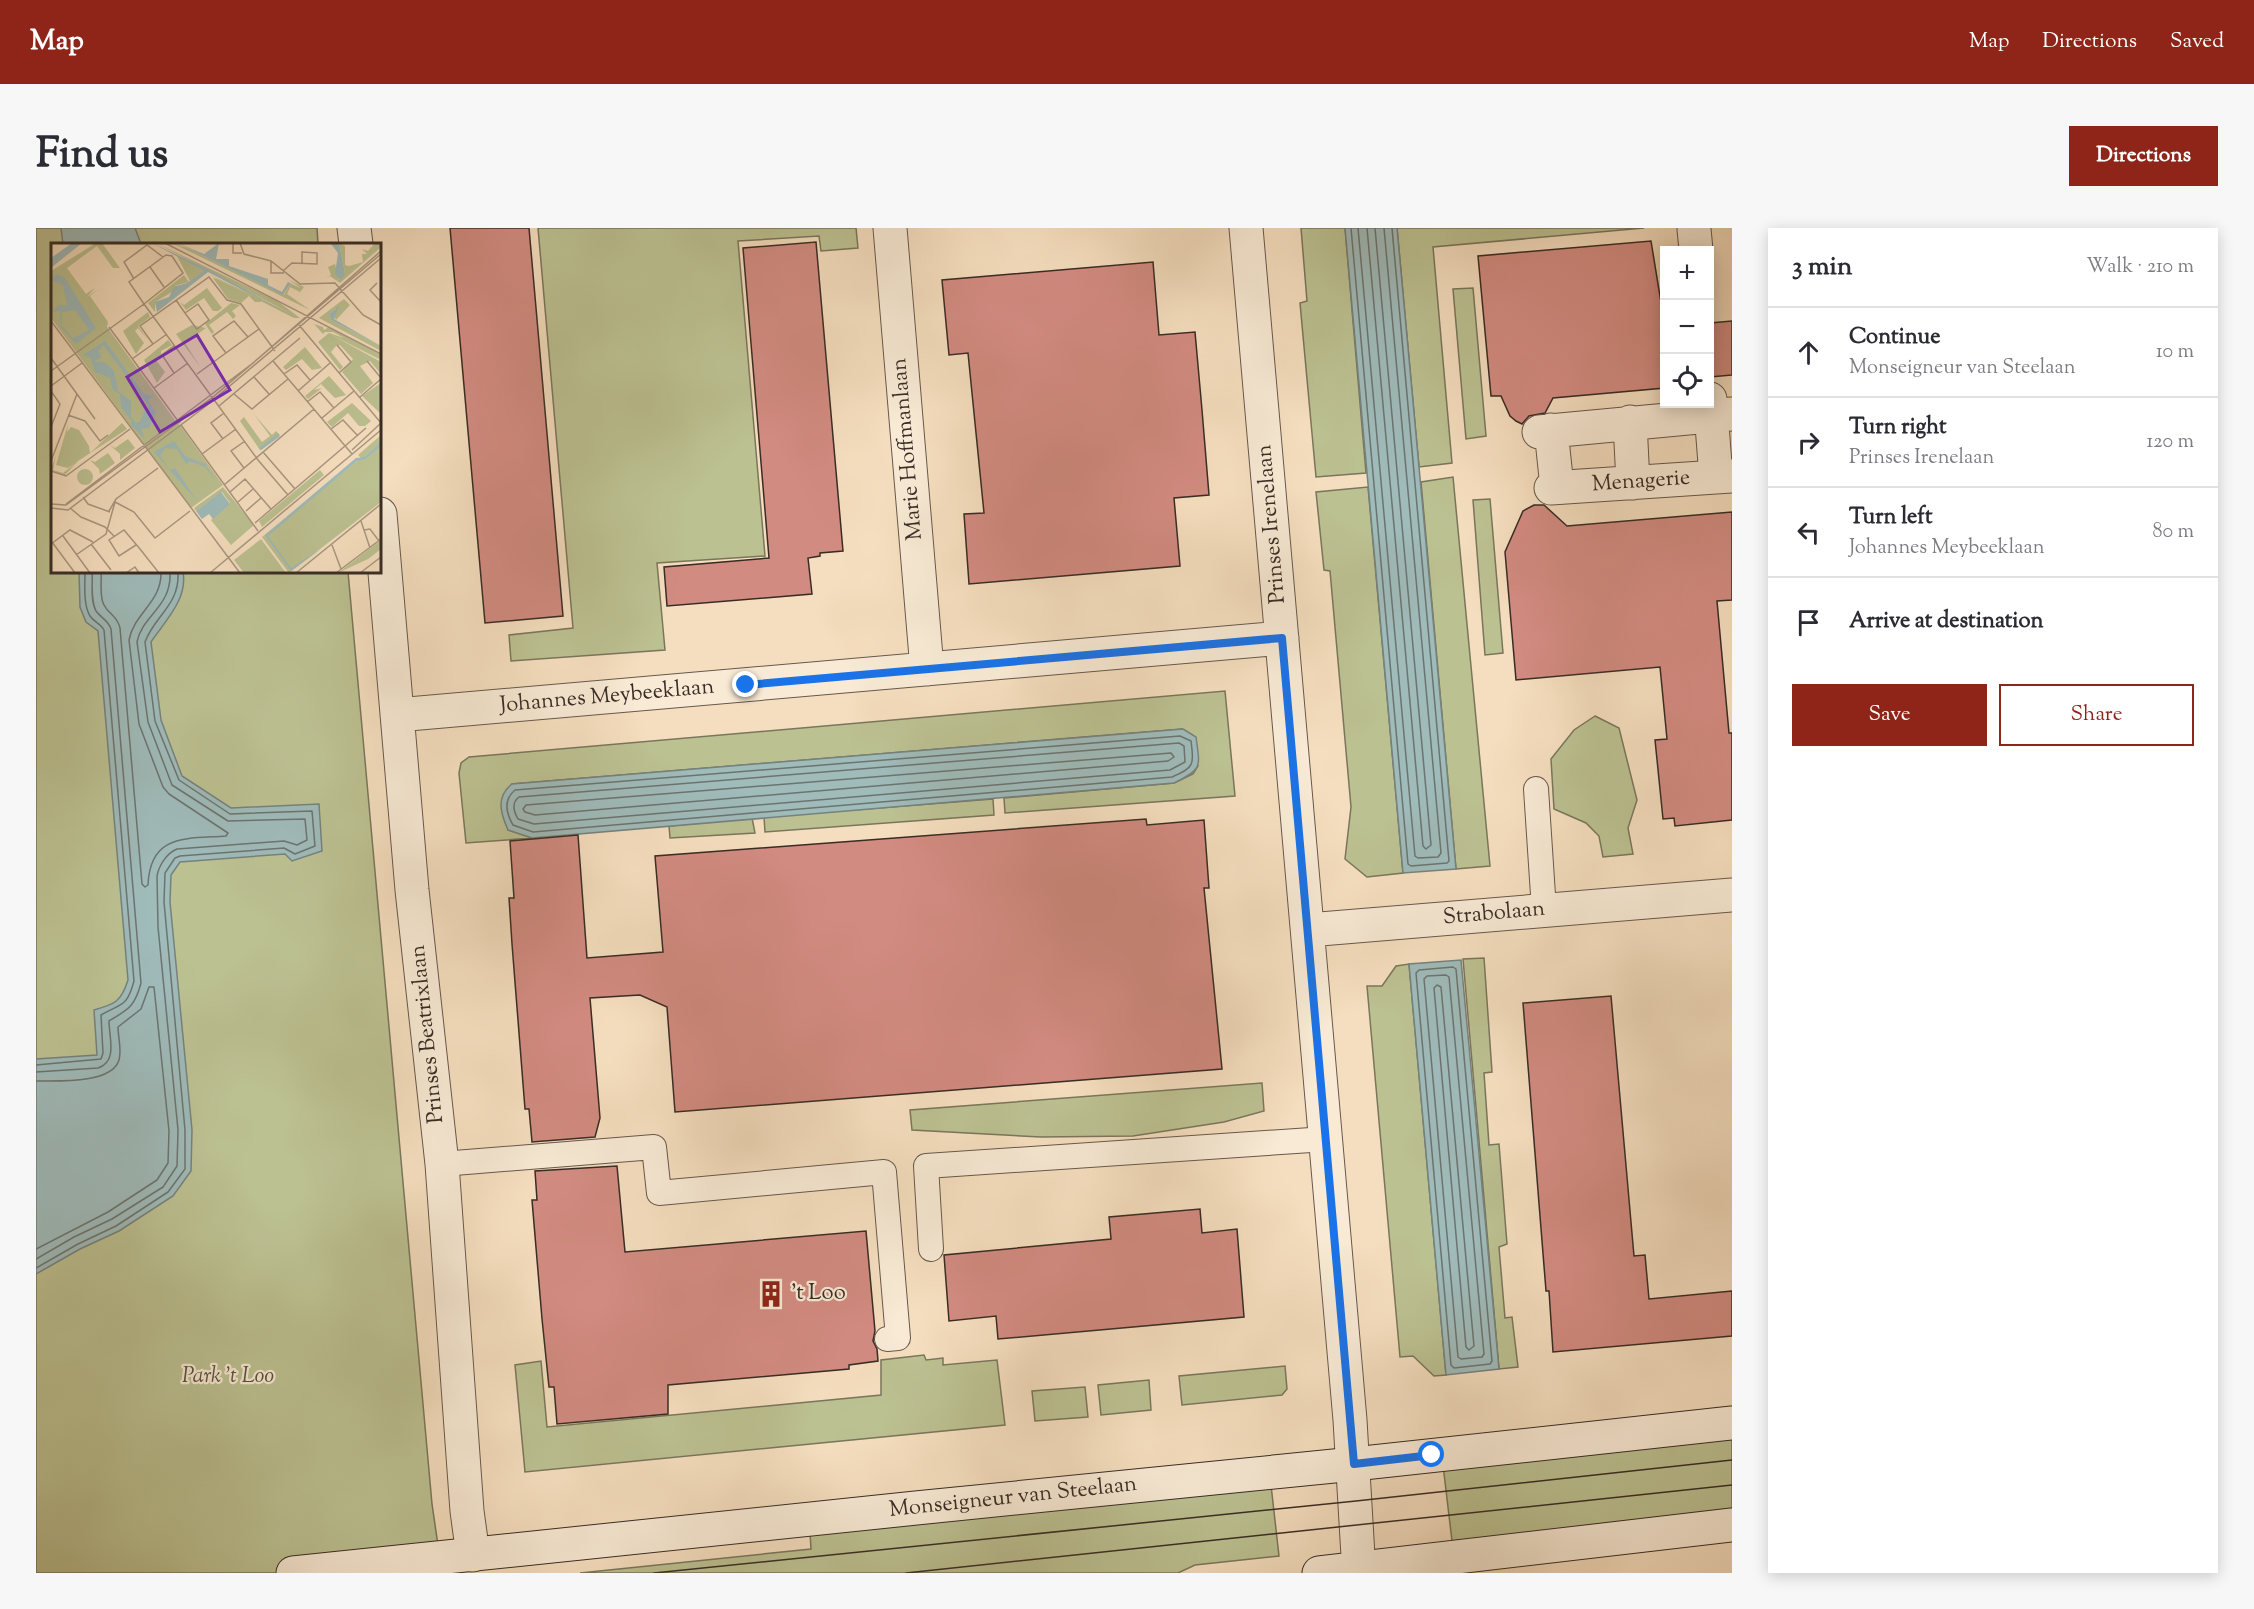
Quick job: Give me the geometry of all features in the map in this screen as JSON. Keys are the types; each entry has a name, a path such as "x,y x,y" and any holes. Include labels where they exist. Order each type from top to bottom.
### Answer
{"street":[{"path":"354,228 356,243"},
{"name":"Marie Hoffmanlaan","path":"890,228 927,669"},
{"name":"Prinses Irenelaan","path":"1246,228 1354,1464 1358,1570"},
{"path":"1633,483 1630,422 1718,410 1724,477"},
{"name":"Menagerie","path":"1630,422 1545,431 1550,479 1633,483 1724,477"},
{"name":"Prinses Beatrixlaan","path":"381,525 412,890 442,1164 467,1511 473,1555"},
{"name":"Johannes Meybeeklaan","path":"398,715 1282,638"},
{"name":"Strabolaan","path":"1308,930 1732,895"},
{"name":"Monseigneur van Steelaan","path":"293,1573 1732,1423"},
{"path":"1319,1573 1732,1525"}],"lane":[{"path":"1536,789 1544,910"},
{"path":"931,1248 926,1166 1326,1139"},
{"path":"442,1164 654,1147 658,1193 884,1172 898,1338 887,1339"}],"green space":[{"name":"Park 't Loo","path":"36,228 317,228 318,243 51,243 51,573 348,573 432,1504 442,1573 36,1573"},
{"path":"538,228 856,228 858,248 821,251 819,236 738,241 765,556 657,563 665,650 511,661 509,635 573,628"},
{"path":"1301,228 1345,228 1366,473 1316,477 1300,303 1307,301"},
{"path":"1397,228 1644,228 1433,247 1452,463 1419,467"},
{"path":"1473,288 1486,436 1466,439 1453,289"},
{"path":"1453,477 1490,866 1456,869 1421,482"},
{"path":"1368,487 1403,873 1367,877 1345,859 1351,807 1330,571 1324,570 1316,492"},
{"path":"1490,499 1503,653 1485,655 1473,500"},
{"path":"1225,691 1235,796 1005,813 1004,798 1174,783 1193,774 1198,766 1182,729 512,784 508,830 532,838 466,843 459,773 461,763 469,757"},
{"path":"1595,716 1619,728 1637,800 1628,828 1633,854 1603,857 1599,836 1586,823 1554,809 1551,759 1574,730"},
{"path":"993,799 994,815 765,832 764,817"},
{"path":"752,818 755,833 670,838 669,826"},
{"path":"1484,958 1492,1072 1484,1073 1489,1145 1499,1144 1507,1244 1499,1247 1505,1318 1512,1317 1518,1367 1499,1369 1463,959"},
{"path":"1409,964 1446,1375 1434,1376 1413,1356 1400,1357 1367,986 1382,986 1396,966"},
{"path":"1262,1083 1264,1111 1224,1122 1133,1136 1041,1137 912,1130 910,1110"},
{"path":"924,1355 926,1360 943,1358 943,1365 997,1360 1005,1425 525,1472 515,1365 541,1361 547,1427 881,1395 881,1360"},
{"path":"1285,1366 1287,1389 1282,1395 1182,1405 1179,1376"},
{"path":"1149,1380 1151,1410 1101,1415 1098,1385"},
{"path":"1085,1387 1088,1417 1035,1421 1032,1391"},
{"path":"1732,1437 1732,1511 1452,1541 1443,1465"},
{"path":"1271,1485 1279,1556 1195,1565 1178,1573 580,1573 811,1549 810,1533"}],"water":[{"path":"61,228 135,228 141,243 63,243"},
{"path":"1345,228 1397,228 1456,869 1403,873"},
{"path":"79,573 183,573 184,582 179,600 151,642 161,720 182,776 231,808 319,804 322,851 292,861 285,854 180,862 171,875 170,902 192,1130 191,1171 173,1196 119,1231 80,1249 36,1274 36,1059 97,1055 94,1010 107,1006 120,998 128,980 98,631 86,622 80,607"},
{"path":"1183,729 1196,737 1198,761 1195,770 1174,783 532,838 508,830 501,806 503,794 512,784"},
{"path":"1461,960 1499,1369 1446,1375 1409,964"}],"building":[{"path":"450,228 529,228 563,616 485,623"},
{"path":"1651,241 1660,296 1660,388 1553,398 1545,413 1529,416 1522,424 1516,421 1510,416 1501,396 1491,396 1478,256"},
{"path":"816,242 843,551 820,553 820,556 808,558 812,594 667,606 664,567 769,558 743,248"},
{"path":"1153,262 1159,335 1195,332 1202,410 1209,495 1174,498 1180,566 969,584 964,514 984,513 968,353 949,355 942,280"},
{"path":"1732,321 1732,375 1714,377 1714,323"},
{"path":"1534,505 1544,505 1567,526 1732,512 1732,600 1717,601 1729,733 1732,733 1732,820 1675,826 1674,818 1663,819 1655,740 1667,739 1660,667 1516,680 1505,552 1523,511"},
{"path":"1146,819 1147,825 1204,820 1209,888 1204,888 1222,1069 675,1112 667,1007 640,995 590,998 600,1118 595,1137 532,1142 529,1109 525,1109 512,944 509,898 514,898 510,841 578,835 587,958 663,952 655,856"},
{"path":"1611,996 1634,1256 1645,1255 1649,1299 1732,1291 1732,1336 1553,1352 1523,1003"},
{"name":"'t Loo","path":"617,1166 625,1252 866,1231 875,1331 873,1341 877,1349 878,1361 849,1365 849,1369 668,1385 668,1414 557,1424 554,1387 549,1387 542,1319 532,1200 537,1200 535,1171"},
{"path":"1200,1209 1202,1233 1237,1229 1244,1317 998,1339 996,1316 949,1321 944,1255 1111,1239 1109,1217"}],"tram line":[{"path":"654,1573 1732,1460"},
{"path":"906,1573 1732,1485"}],"place":[{"name":"'t Loo","path":"771,1294"}],"route":[{"path":"746,685 1282,638 1354,1464 1432,1455"}]}
